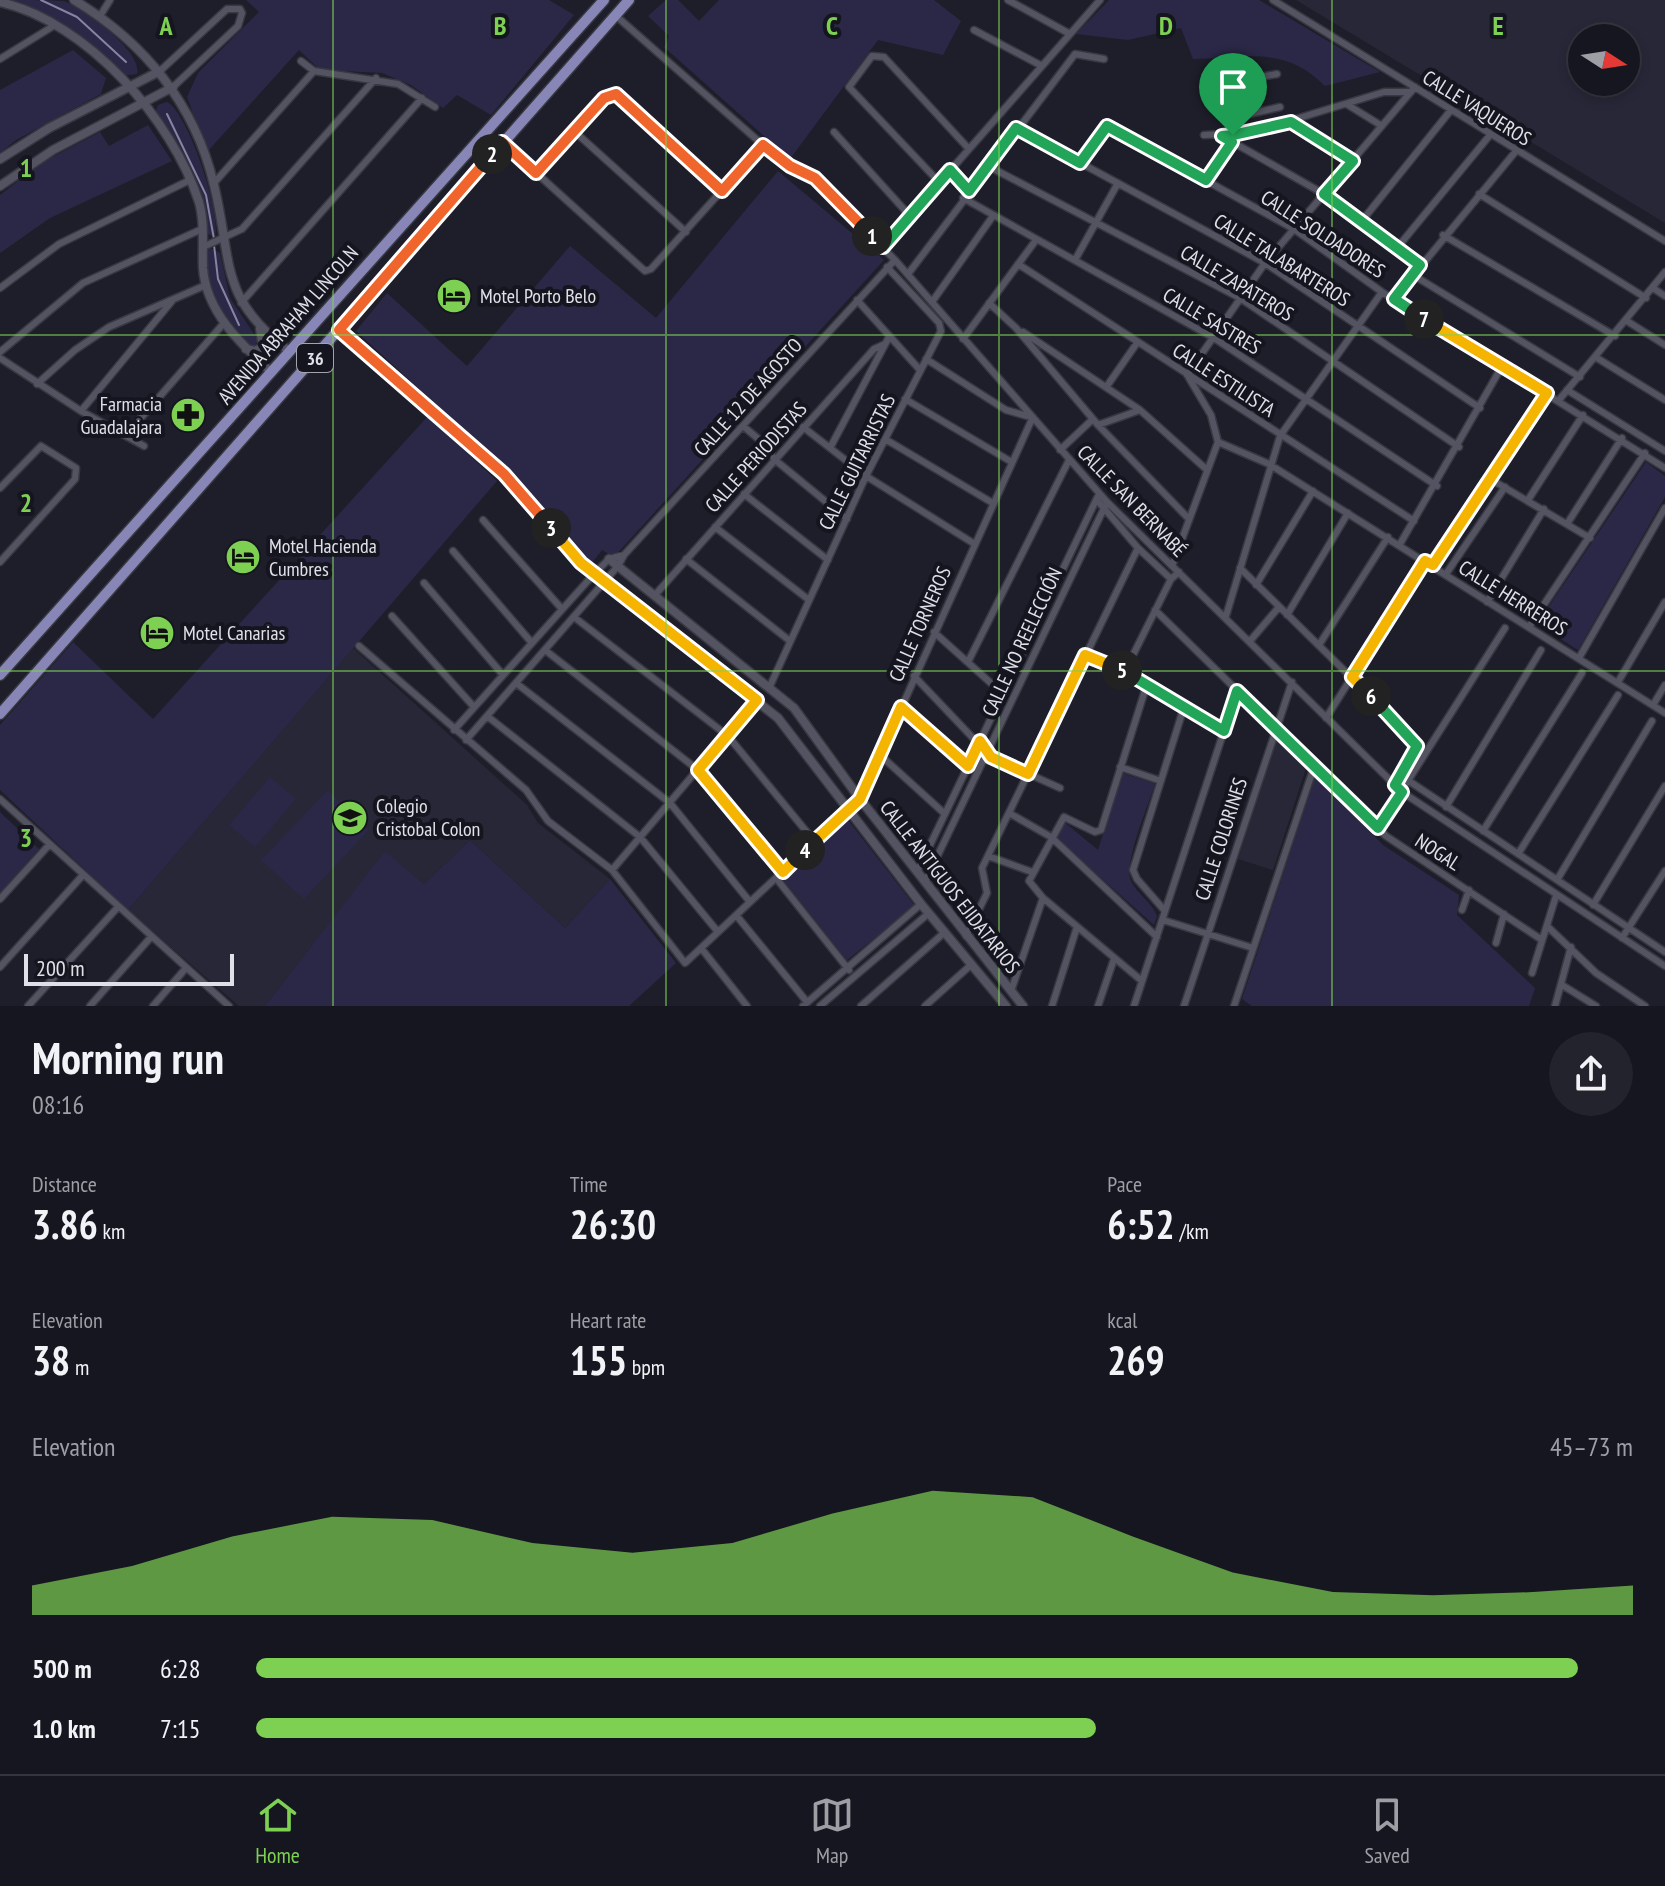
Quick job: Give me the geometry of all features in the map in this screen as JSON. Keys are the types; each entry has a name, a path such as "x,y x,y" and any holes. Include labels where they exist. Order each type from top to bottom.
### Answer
{"main road":[{"name":"AVENIDA ABRAHAM LINCOLN","path":"0,675 604,0"},
{"name":"36","path":"0,714 629,0"},
{"path":"0,666 16,658"}],"street":[{"path":"74,0 100,16 160,71 173,87 214,183 229,267 241,303 260,329 289,351"},
{"path":"100,16 110,0"},
{"path":"1008,0 1070,34"},
{"path":"883,247 1098,0"},
{"name":"CALLE VAQUEROS","path":"1273,0 1413,90 1665,241"},
{"path":"0,2 57,24 80,40 130,89 164,133 200,205 206,285 224,323 271,372"},
{"path":"0,159 49,128 160,71 227,9 240,9 242,13 238,26 173,87 53,150 0,186"},
{"name":"CALLE SAN BERNABÉ","path":"615,15 763,145 790,166 815,178 908,274 1098,497 1226,616 1402,792 1662,964"},
{"path":"0,59 57,24"},
{"path":"974,30 1042,66"},
{"path":"908,274 1075,54 1104,59"},
{"path":"939,182 849,87 872,56 882,56 969,149"},
{"path":"301,61 314,71 376,78 398,84 435,107"},
{"path":"214,183 314,71"},
{"path":"1227,83 1277,74"},
{"path":"203,247 242,229 376,78"},
{"path":"1206,180 1233,139 1238,83"},
{"path":"1233,139 1384,92 1413,90"},
{"path":"1172,566 1218,442 1211,415 1187,375 1265,263 1413,90"},
{"path":"536,173 604,98 616,94 722,191"},
{"path":"241,303 422,98"},
{"path":"1348,105 1382,126"},
{"path":"1236,117 1280,107"},
{"path":"1361,222 1451,110"},
{"path":"1291,122 1353,161"},
{"name":"CALLE SOLDADORES","path":"1080,163 1107,126 1294,229 1382,292 1501,368 1622,438 1665,468"},
{"name":"CALLE TALABARTEROS","path":"1016,128 1265,263 1480,408"},
{"path":"574,131 686,232"},
{"path":"834,132 910,216"},
{"path":"1204,135 1233,139 1324,194 1420,265"},
{"path":"1397,248 1490,135"},
{"path":"502,142 645,271 651,269 686,232 763,145"},
{"path":"1394,299 1443,235 1516,151"},
{"name":"CALLE ZAPATEROS","path":"988,166 1240,298 1459,447"},
{"path":"950,170 969,191"},
{"path":"0,288 59,244 190,180"},
{"path":"1075,260 1118,183"},
{"path":"1479,194 1646,298"},
{"name":"CALLE SASTRES","path":"963,198 1214,338 1437,486"},
{"path":"932,302 993,216"},
{"path":"144,446 37,384 0,355 83,283 202,229"},
{"path":"1443,235 1615,336"},
{"path":"963,339 1036,240"},
{"name":"CALLE 12 DE AGOSTO","path":"466,740 618,566 624,555 895,260"},
{"name":"CALLE ESTILISTA","path":"1018,264 1414,521"},
{"name":"CALLE GUITARRISTAS","path":"770,686 866,476 940,336 939,323 887,267"},
{"path":"1559,400 1597,358 1665,272"},
{"path":"1413,275 1580,377"},
{"path":"37,384 92,337 206,285"},
{"path":"1653,288 1665,296"},
{"path":"1226,616 1269,464 1280,436 1382,292"},
{"path":"81,411 175,299"},
{"path":"857,300 887,341 920,370"},
{"path":"989,303 1016,328 1096,422 1189,519"},
{"path":"1627,321 1665,345"},
{"path":"126,435 224,323"},
{"path":"1016,328 1140,410 1206,469"},
{"path":"245,348 255,351 263,347 260,329"},
{"name":"CALLE ANTIGUOS EJIDATARIOS","path":"339,330 504,474 594,574 778,718 921,904 1006,1006"},
{"path":"830,448 887,341"},
{"name":"CALLE PERIODISTAS","path":"655,595 874,349 887,341"},
{"path":"1107,386 1137,343"},
{"path":"1597,358 1665,400"},
{"path":"926,359 1006,410 1030,418"},
{"path":"1400,544 1437,486 1501,368"},
{"path":"1567,390 1665,451"},
{"path":"1433,565 1547,393"},
{"path":"905,399 1010,461"},
{"path":"1060,450 1096,422 1140,410"},
{"path":"1528,500 1583,415"},
{"name":"CALLE TORNEROS","path":"612,870 685,963 860,799 1030,418"},
{"path":"743,426 768,447 774,459 847,519"},
{"path":"803,427 866,476 973,543"},
{"path":"1567,524 1622,438"},
{"path":"885,439 991,502"},
{"name":"CALLE HERREROS","path":"1218,442 1269,464 1665,713"},
{"path":"0,488 41,446 76,468 75,479 0,562"},
{"path":"1529,627 1645,453"},
{"path":"968,662 1069,460"},
{"path":"1492,480 1590,538"},
{"path":"1446,574 1505,487"},
{"path":"1256,585 1313,491"},
{"path":"744,494 828,560"},
{"name":"CALLE NO REELECCIÓN","path":"917,872 1098,497"},
{"name":"CALLE SAN BERNABÉ","path":"1106,505 1138,548 1171,579"},
{"name":"CALLE NO REELECCIÓN","path":"925,882 1106,505"},
{"path":"1579,658 1665,508"},
{"path":"1487,602 1544,509"},
{"path":"1287,615 1348,513"},
{"path":"483,520 562,609"},
{"path":"715,527 809,600"},
{"path":"1319,645 1388,537"},
{"path":"966,936 987,893 981,871 1138,548"},
{"path":"453,551 532,643"},
{"path":"454,730 594,574 609,559 624,555"},
{"name":"CALLE ANTIGUOS EJIDATARIOS","path":"609,559 794,708 860,799 1023,1006"},
{"path":"686,559 790,641"},
{"path":"1326,718 1425,561"},
{"path":"1240,568 1414,739 1416,750 1395,785"},
{"path":"1125,671 1171,579 1179,572"},
{"path":"424,583 503,675"},
{"path":"1618,682 1665,602"},
{"path":"1250,641 1279,607"},
{"name":"NOGAL","path":"1155,610 1378,828 1542,940"},
{"path":"392,616 474,707"},
{"path":"574,617 728,736 815,842"},
{"path":"1378,828 1505,628"},
{"path":"934,632 1003,694"},
{"path":"359,646 526,790 548,821 612,870 757,700"},
{"path":"545,650 698,770 783,872"},
{"path":"1446,807 1541,650"},
{"path":"1085,655 1125,671 1224,731"},
{"path":"1483,831 1582,673"},
{"path":"914,676 980,741 987,753 1060,788"},
{"name":"CALLE COLORINES","path":"1184,1006 1292,682"},
{"path":"516,683 670,803 750,902"},
{"path":"1142,981 1043,898 1030,883 1032,872 1061,819 1069,817 1092,831 1101,830 1147,684"},
{"path":"1653,705 1665,685"},
{"path":"1134,1006 1237,691"},
{"path":"1518,854 1618,695"},
{"path":"901,707 968,766"},
{"path":"1166,911 1137,879 1133,870 1184,707"},
{"path":"487,716 640,837 718,932"},
{"path":"1557,880 1652,721"},
{"path":"880,755 945,814"},
{"path":"1244,1006 1235,1003 1314,766"},
{"path":"1120,767 1161,781"},
{"path":"1409,781 1665,953 1662,964"},
{"path":"1593,905 1665,786"},
{"path":"0,799 225,1005"},
{"path":"1009,813 1051,837 1157,937"},
{"path":"0,899 49,845"},
{"path":"988,856 1032,872"},
{"path":"1622,938 1665,871"},
{"path":"0,967 83,875"},
{"path":"776,878 854,976"},
{"path":"1462,910 1469,890"},
{"path":"1532,973 1556,896"},
{"path":"1011,991 1043,898"},
{"path":"736,915 805,1004 921,904"},
{"path":"28,1006 118,907"},
{"path":"820,1006 929,913"},
{"path":"1496,943 1504,914"},
{"path":"1163,920 1253,948"},
{"path":"1547,926 1596,973 1645,1006"},
{"path":"1052,1006 1077,927"},
{"path":"861,1006 945,932"},
{"path":"90,1006 151,937"},
{"path":"1555,1006 1571,947"},
{"path":"701,948 747,1006"},
{"path":"1098,1006 1114,959"},
{"path":"925,1006 972,964"},
{"path":"153,1006 186,968"},
{"path":"1562,985 1596,1006"},
{"path":"1629,1006 1631,997"}],"shaded area":[{"path":"13,0 64,1 73,5 111,32 131,55 137,65 137,74 122,76 76,32"},
{"path":"246,0 549,0 574,15 491,115 457,95 443,108 411,85 382,73 320,70 299,50 207,152 187,97 198,73 259,12"},
{"path":"666,0 678,0 699,21 719,0 934,0 961,21 943,55 878,40 790,159 664,47 669,36 648,16"},
{"path":"1109,0 1259,0 1380,72 1325,86 1295,64 1280,59 1248,56 1193,59 1181,28 1128,40 1076,34"},
{"path":"1296,0 1665,0 1665,223"},
{"path":"73,50 106,78 101,94 16,140 0,153 0,90"},
{"path":"167,102 184,124 202,165 213,208 215,237 206,233 198,184 155,114 158,105"},
{"path":"148,125 172,161 50,218 0,253 0,195 41,163 100,132 109,146"},
{"path":"778,171 884,260 614,557 602,550 591,564 513,475 356,331 387,293 467,366 570,246 656,318"},
{"path":"210,248 220,253 230,298 258,340 254,347 248,347 239,336 214,293 205,255"},
{"path":"428,416 497,481 128,910 0,790 0,725 73,642 153,719"},
{"path":"1646,462 1665,476 1665,497 1578,650 1537,624"},
{"name":"Colegio Cristobal Colon","path":"353,648 527,805 538,823 610,879 565,928 470,840 424,884 385,852 265,1006 239,1006 128,910"},
{"path":"1277,736 1307,765 1273,870 1238,859"},
{"path":"1122,773 1155,784 1133,848 1129,872 1134,886 1155,911 1154,925 1055,837 1063,821 1098,850"},
{"path":"270,777 296,799 255,847 229,825"},
{"path":"1315,777 1383,845 1459,895 1457,915 1535,988 1529,1006 1252,1006 1242,999"},
{"path":"328,790 369,830 304,899 261,860"},
{"path":"0,812 39,849 0,893"},
{"path":"848,820 915,906 847,960 781,877"},
{"path":"470,840 565,928 610,879 676,963 629,1006 265,1006 385,851 424,884"}],"waterway":[{"path":"41,0 77,17 126,62"},
{"path":"167,114 206,195 214,239"},
{"path":"214,245 218,279 239,325"}],"place":[{"name":"Motel Porto Belo","path":"454,296"},
{"name":"Farmacia Guadalajara","path":"188,415"},
{"name":"Motel Hacienda Cumbres","path":"243,557"},
{"name":"Motel Canarias","path":"157,633"},
{"name":"Colegio Cristobal Colon","path":"350,818"}],"route":[{"path":"612,94 620,96 722,191 763,145 790,166 815,178 883,247 950,170 969,191 1016,128 1080,163 1107,126 1206,180 1232,142 1222,136 1233,135 1291,122 1353,161 1324,194 1420,265 1394,299 1501,368 1547,393 1433,565 1425,561 1352,677 1414,739 1417,746 1395,785 1402,792 1378,828 1237,691 1224,731 1125,671 1085,655 1028,774 991,757 980,741 968,766 901,707 860,799 783,872 698,770 757,700 581,563 504,474 339,330 502,142 536,173 604,98 612,94"}]}
